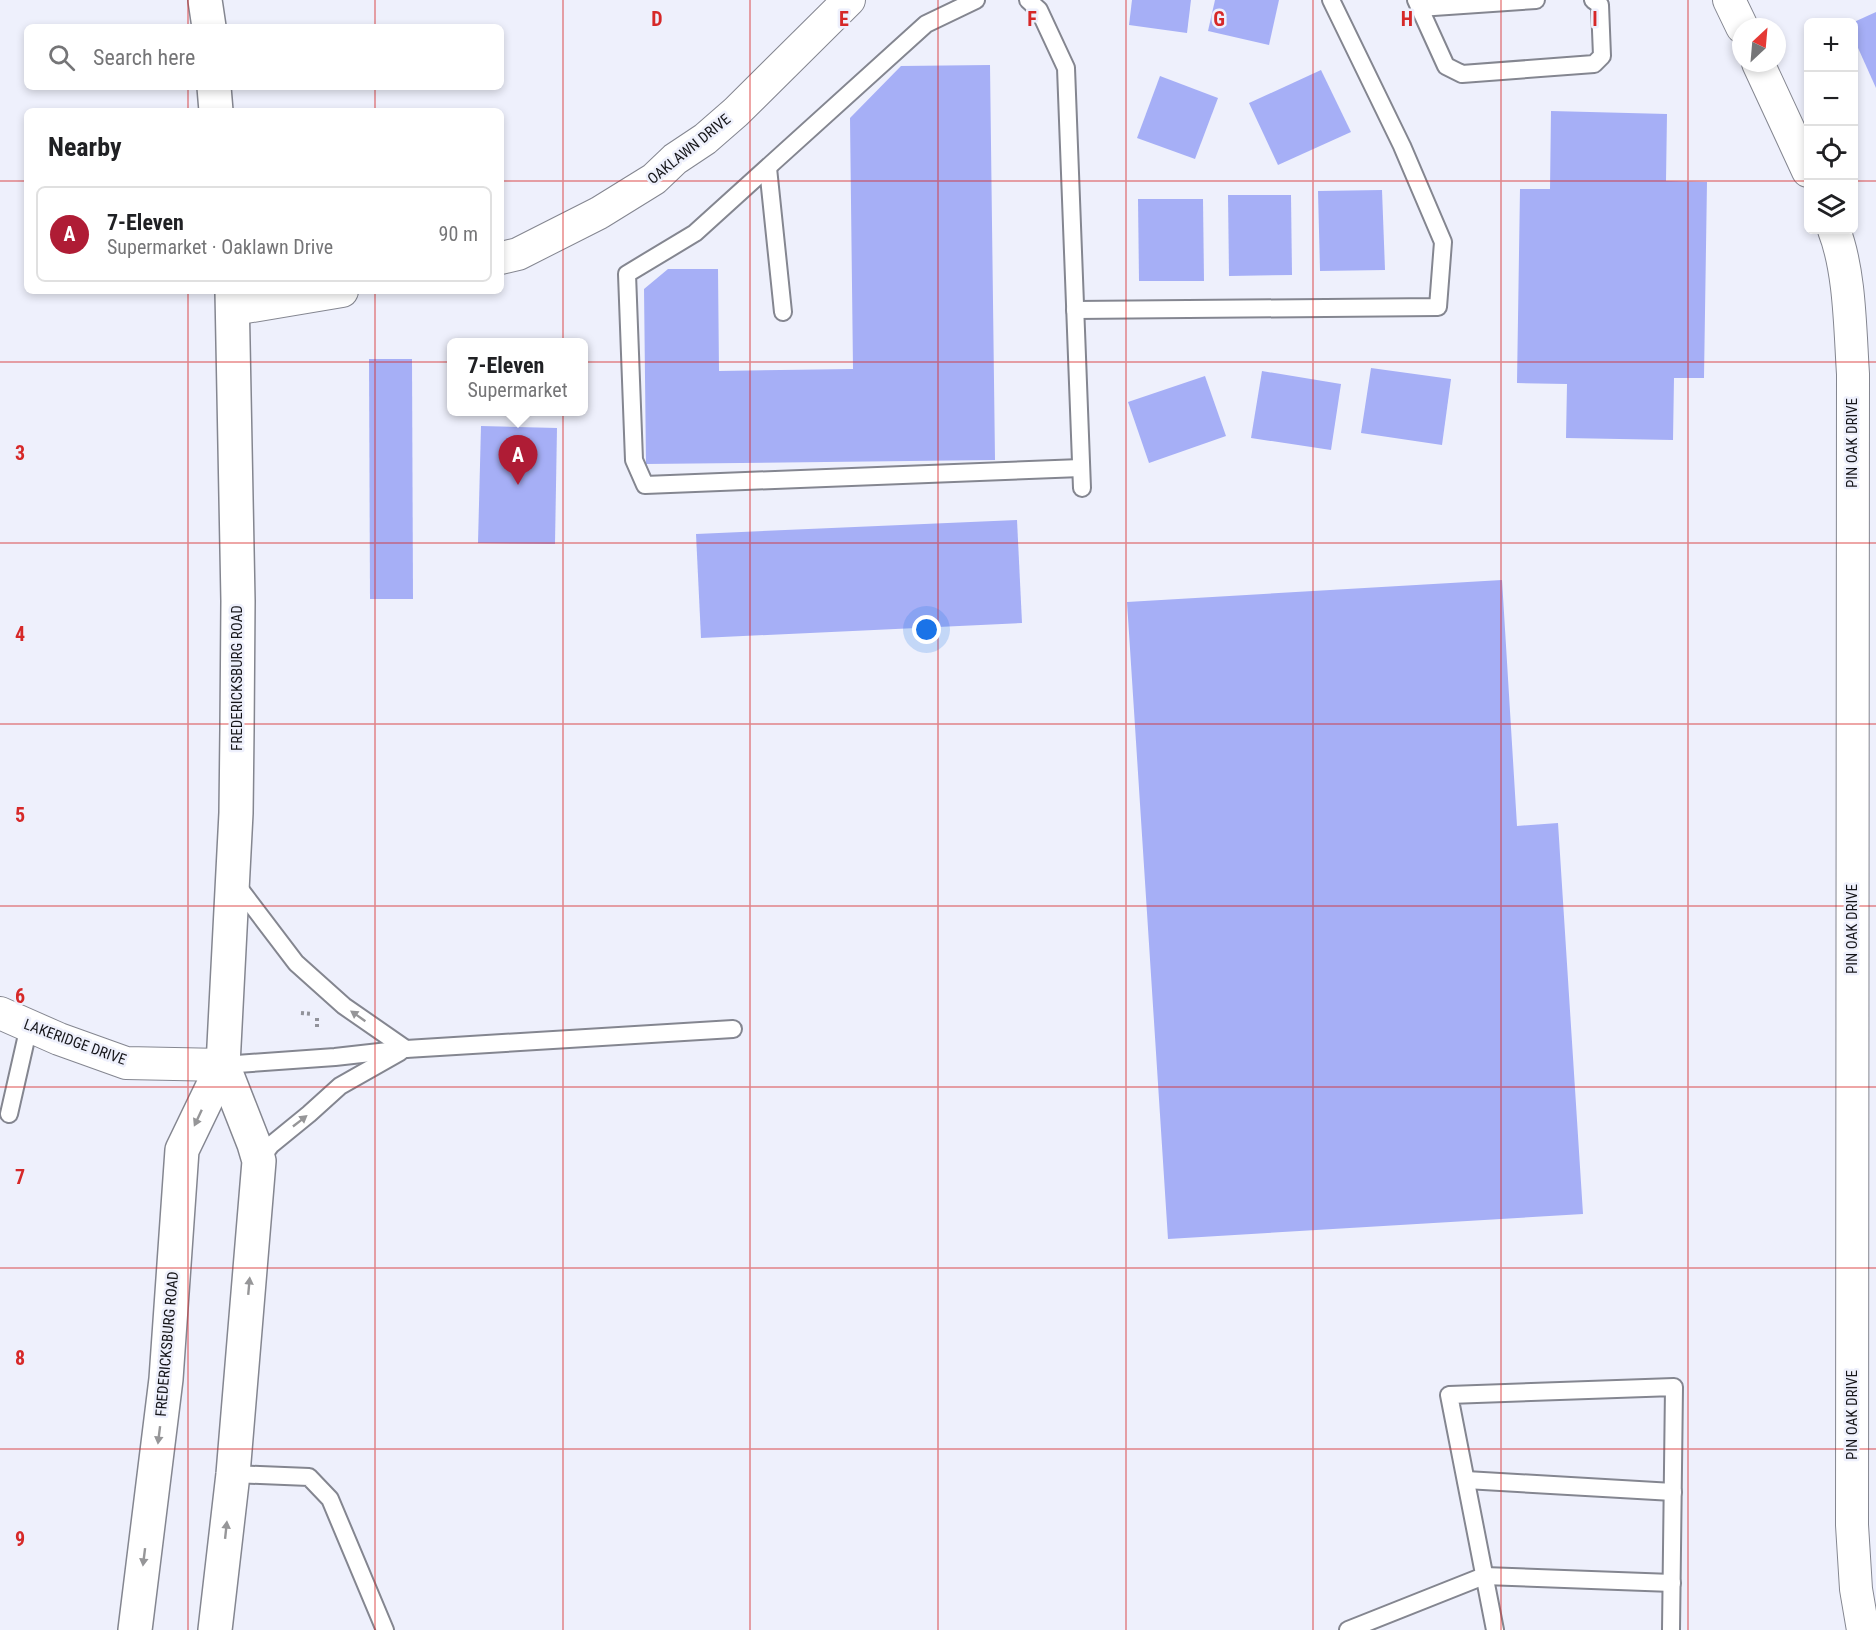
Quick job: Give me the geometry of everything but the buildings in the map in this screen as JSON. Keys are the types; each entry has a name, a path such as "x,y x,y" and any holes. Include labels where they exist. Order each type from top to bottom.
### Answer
{"main road":[{"path":"205,0 209,24"},
{"path":"214,90 216,108"},
{"name":"FREDERICKSBURG ROAD","path":"135,1630 166,1379 182,1150 223,1065 237,766 238,601 233,300"},
{"name":"FREDERICKSBURG ROAD","path":"215,1630 233,1474 259,1161 223,1065"},
{"path":"222,1567 235,1630"}],"street":[{"name":"OAKLAWN DRIVE","path":"504,257 518,254 599,213 654,179 675,159 705,139 736,112 849,0"},
{"path":"1729,0 1738,18"},
{"path":"1762,72 1804,160"},
{"name":"PIN OAK DRIVE","path":"1835,234 1848,302 1864,494 1852,1525 1856,1589 1863,1630"},
{"path":"233,300 306,294"},
{"name":"LAKERIDGE DRIVE","path":"0,1013 126,1063 223,1065"}],"lane":[{"path":"976,0 926,24 695,233 627,274 634,460 645,485 1081,468"},
{"path":"1028,0 1039,10 1066,68 1082,488"},
{"path":"1075,310 1438,307 1443,242 1402,146 1331,0"},
{"path":"1536,0 1418,4 1446,66 1462,74 1594,64 1602,56 1600,5 1593,0"},
{"path":"768,168 783,312"},
{"path":"233,880 296,963 344,1006 406,1049"},
{"path":"9,1114 29,1026"},
{"path":"223,1065 406,1049 733,1029"},
{"path":"259,1161 271,1144 340,1086 406,1049"},
{"path":"1495,1630 1449,1395 1674,1387 1671,1630"},
{"path":"233,1474 309,1477 330,1499 385,1630"},
{"path":"1466,1480 1673,1492"},
{"path":"1348,1630 1484,1576 1672,1583"}],"path":[{"path":"316,1027 318,1015"}],"place":[{"name":"7-Eleven","path":"518,485"}]}
